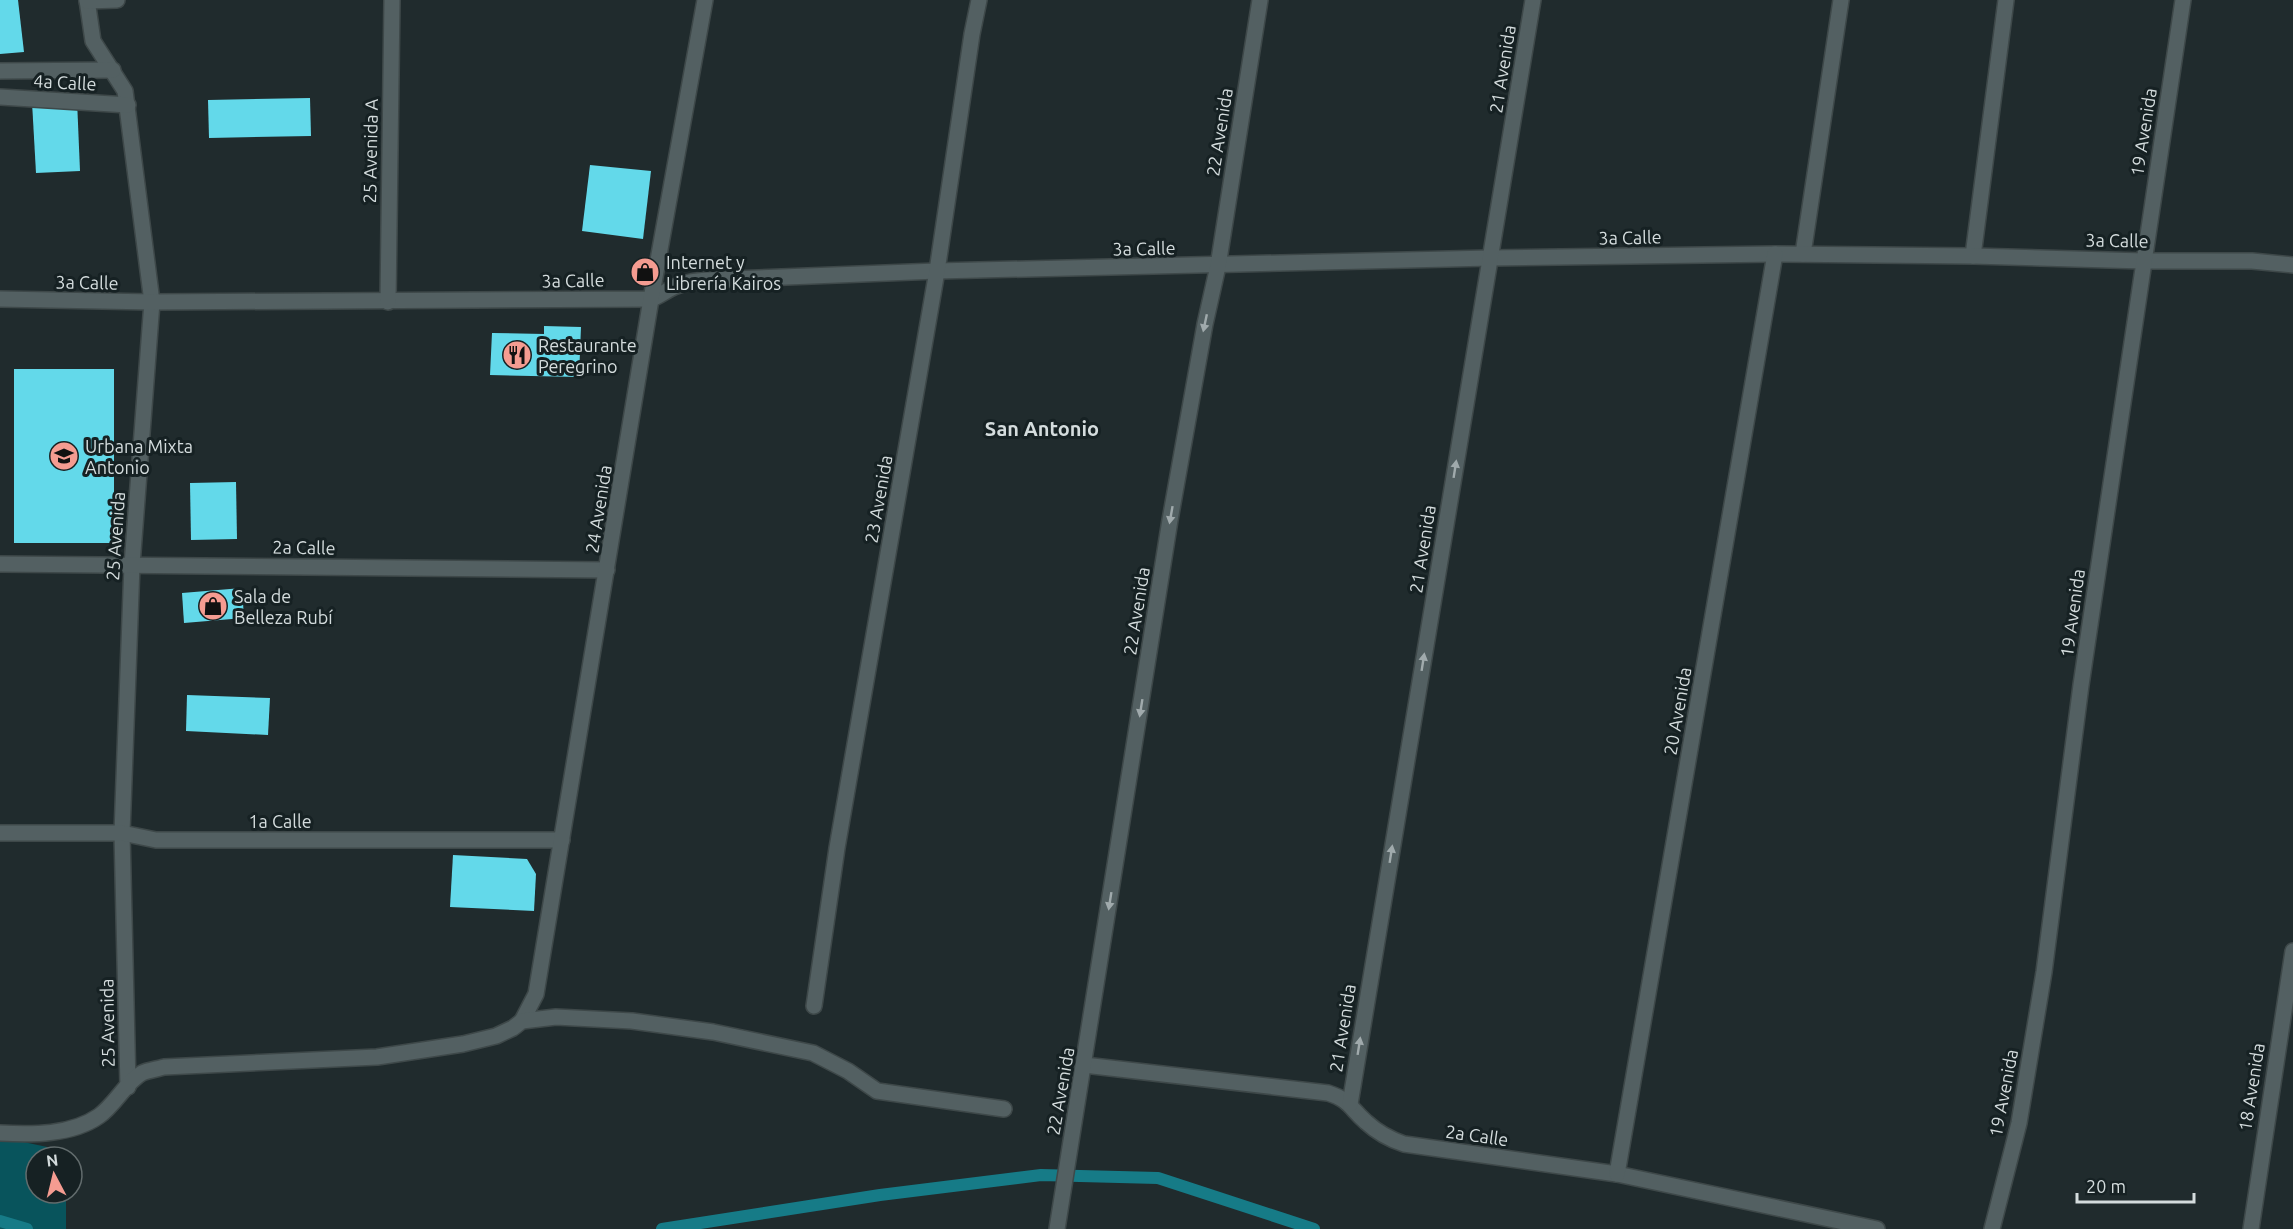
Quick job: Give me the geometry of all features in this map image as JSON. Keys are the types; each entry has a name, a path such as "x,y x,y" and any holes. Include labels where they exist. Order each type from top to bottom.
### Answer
{"street":[{"path":"87,1 117,0"},
{"name":"25 Avenida A","path":"388,302 392,0"},
{"name":"24 Avenida","path":"522,1021 536,994 608,570 651,299 705,0"},
{"name":"23 Avenida","path":"814,1006 837,848 937,272 979,0"},
{"name":"22 Avenida","path":"1057,1229 1170,520 1204,324 1218,266 1260,0"},
{"name":"21 Avenida","path":"1350,1104 1533,0"},
{"path":"1803,254 1841,0"},
{"path":"1973,256 2006,0"},
{"name":"19 Avenida","path":"1992,1229 2019,1123 2044,972 2081,685 2183,0"},
{"name":"25 Avenida","path":"87,1 93,41 125,90 152,302 132,565 122,833 128,1087"},
{"name":"4a Calle","path":"0,71 112,70"},
{"name":"4a Calle","path":"0,98 128,105"},
{"name":"20 Avenida","path":"1617,1174 1775,254"},
{"name":"3a Calle","path":"0,299 152,302 388,302 651,299 687,282 698,281 937,272 1490,258 1803,254 2252,261 2293,266"},
{"name":"2a Calle","path":"0,564 608,570"},
{"name":"1a Calle","path":"0,832 122,833 156,840 562,840"},
{"name":"18 Avenida","path":"2251,1229 2293,951"},
{"path":"0,1133 42,1134 78,1126 98,1117 116,1102 142,1073 164,1067 376,1057 463,1044 496,1035 513,1028 522,1021 556,1017 632,1021 713,1032 813,1053 848,1071 877,1091 1004,1109"},
{"name":"2a Calle","path":"1084,1065 1328,1093 1342,1097 1364,1121 1383,1136 1404,1144 1617,1174 1877,1229"}],"shaded area":[{"path":"0,1137 38,1145 24,1145 24,1205 66,1205 66,1229 0,1229"}],"building":[{"path":"0,0 18,0 24,52 0,54"},
{"path":"310,98 311,136 209,138 208,100"},
{"path":"77,100 80,171 36,173 32,102"},
{"path":"590,165 651,171 643,239 582,231"},
{"path":"544,326 581,327 579,377 490,375 492,333 544,334"},
{"name":"Urbana Mixta Antonio","path":"14,369 114,369 114,543 14,543"},
{"path":"236,482 237,539 191,540 190,483"},
{"name":"Sala de Belleza Rubí","path":"242,588 244,618 184,623 182,593"},
{"path":"187,695 270,698 268,735 186,731"},
{"path":"453,855 527,859 536,874 534,911 450,907"}],"waterway":[{"path":"662,1229 880,1195 1041,1175 1158,1178 1314,1229"},
{"path":"0,1221 27,1229"}],"place":[{"name":"Internet y Librería Kairos","path":"645,272"},
{"name":"Restaurante Peregrino","path":"517,355"},
{"name":"Urbana Mixta Antonio","path":"64,456"},
{"name":"Sala de Belleza Rubí","path":"213,606"}],"district":[{"name":"San Antonio","path":"1042,428"}]}
